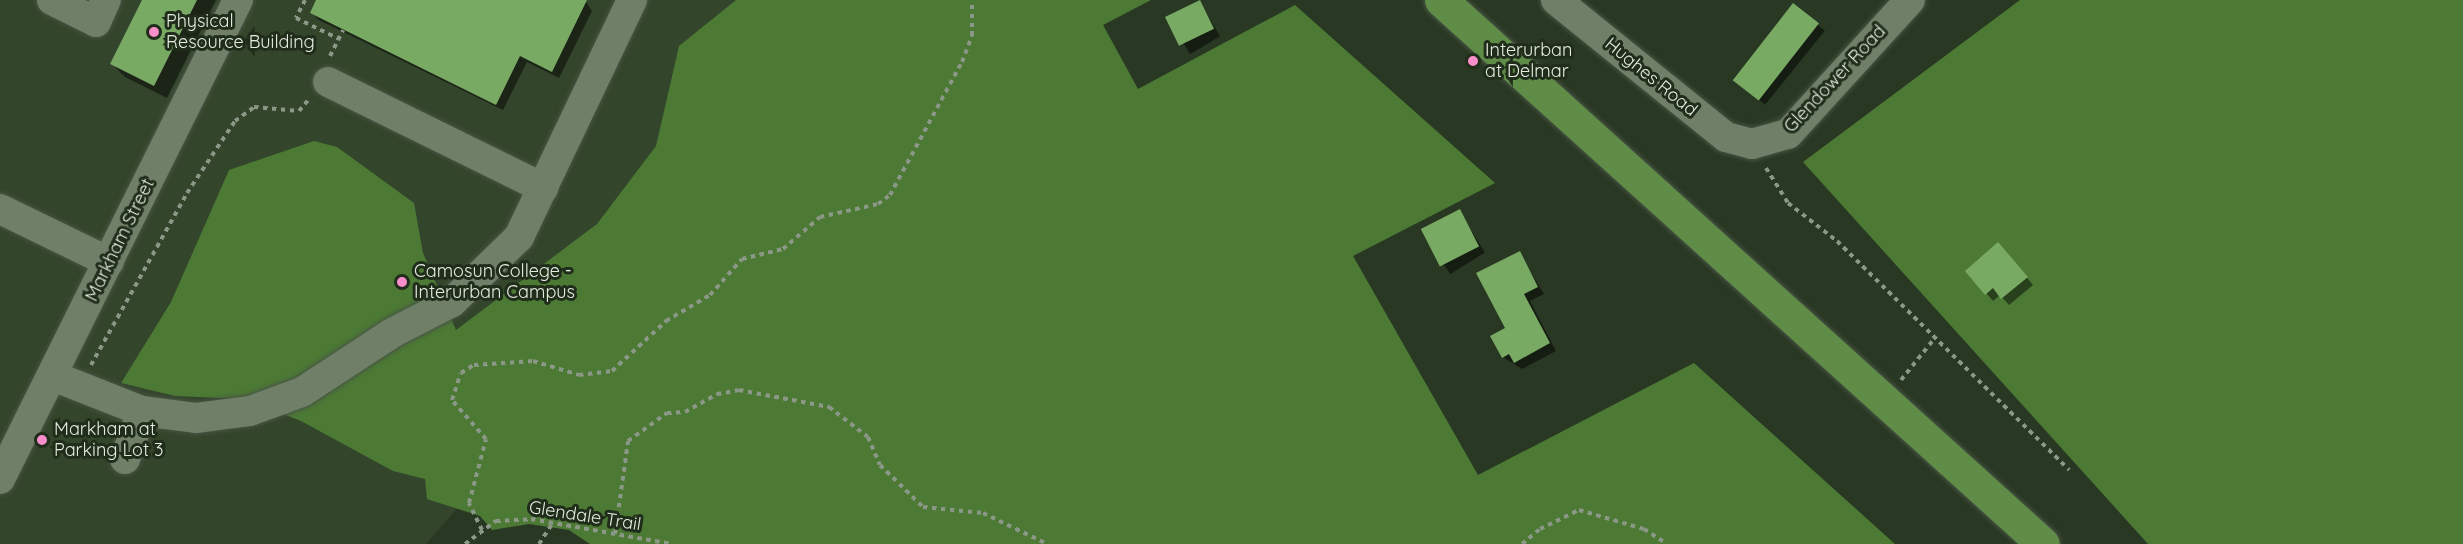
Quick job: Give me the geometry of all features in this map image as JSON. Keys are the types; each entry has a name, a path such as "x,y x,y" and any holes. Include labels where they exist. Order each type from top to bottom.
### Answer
{"main road":[{"path":"1441,0 2043,544"}],"street":[{"path":"52,0 96,22 106,0"},
{"name":"Markham Street","path":"0,479 10,434 65,383 109,262 238,0"},
{"path":"65,383 142,411 196,418 250,411 302,392 392,333 452,302 484,276 519,237 632,0"},
{"name":"Hughes Road","path":"1556,0 1726,137 1752,144"},
{"name":"Glendower Road","path":"1752,144 1788,134 1910,0"},
{"path":"328,82 543,188"},
{"path":"0,209 109,262"},
{"path":"125,459 142,411"}],"path":[{"path":"305,0 296,18 339,39"},
{"path":"482,530 469,503 486,439 452,400 461,373 474,365 532,361 579,375 612,370 666,321 710,295 742,259 783,249 820,217 878,204 890,195 962,62 972,36 972,0"},
{"path":"65,383 235,121 254,107 286,112 305,106"},
{"path":"1752,144 1788,203 1837,241 2069,470"},
{"path":"1882,400 1934,339"},
{"path":"615,534 628,441 667,413 685,412 717,394 739,390 829,407 868,437 880,465 923,507 983,513 1047,544"},
{"path":"1522,544 1540,529 1579,510 1644,529 1667,544"},
{"name":"Glendale Trail","path":"465,544 482,530 508,519 552,523 672,544"},
{"path":"538,544 552,523"}],"shaded area":[{"name":"Camosun College - Interurban Campus","path":"0,0 1151,0 1103,25 1132,78 476,487 426,544 0,544"}],"green space":[{"path":"736,0 1151,0 1103,25 1138,89 1295,5 1495,183 1353,256 1478,475 1694,363 1895,544 590,544 569,530 529,524 492,530 480,516 427,499 425,479 393,471 301,421 244,399 175,396 121,383 171,302 229,170 314,141 337,147 414,203 423,253 456,330 597,224 656,146 679,46"},
{"path":"2020,0 2463,0 2463,544 2148,544 1803,162"}],"building":[{"name":"Physical Resource Building","path":"142,0 197,0 154,86 110,64"},
{"path":"316,0 587,0 552,72 520,56 496,105 310,13"},
{"path":"1200,0 1214,29 1179,46 1165,17"},
{"path":"1793,3 1819,23 1759,101 1733,80"},
{"path":"1460,209 1479,246 1440,266 1421,229"},
{"path":"1998,242 2028,277 2001,299 1993,288 1985,295 1965,271"},
{"path":"1520,251 1538,287 1524,294 1550,343 1514,363 1509,354 1502,358 1490,336 1505,328 1476,273"}],"place":[{"name":"Physical Resource Building","path":"154,32"},
{"name":"Interurban at Delmar","path":"1473,61"},
{"name":"Camosun College - Interurban Campus","path":"402,282"},
{"name":"Markham at Parking Lot 3","path":"42,440"}]}
